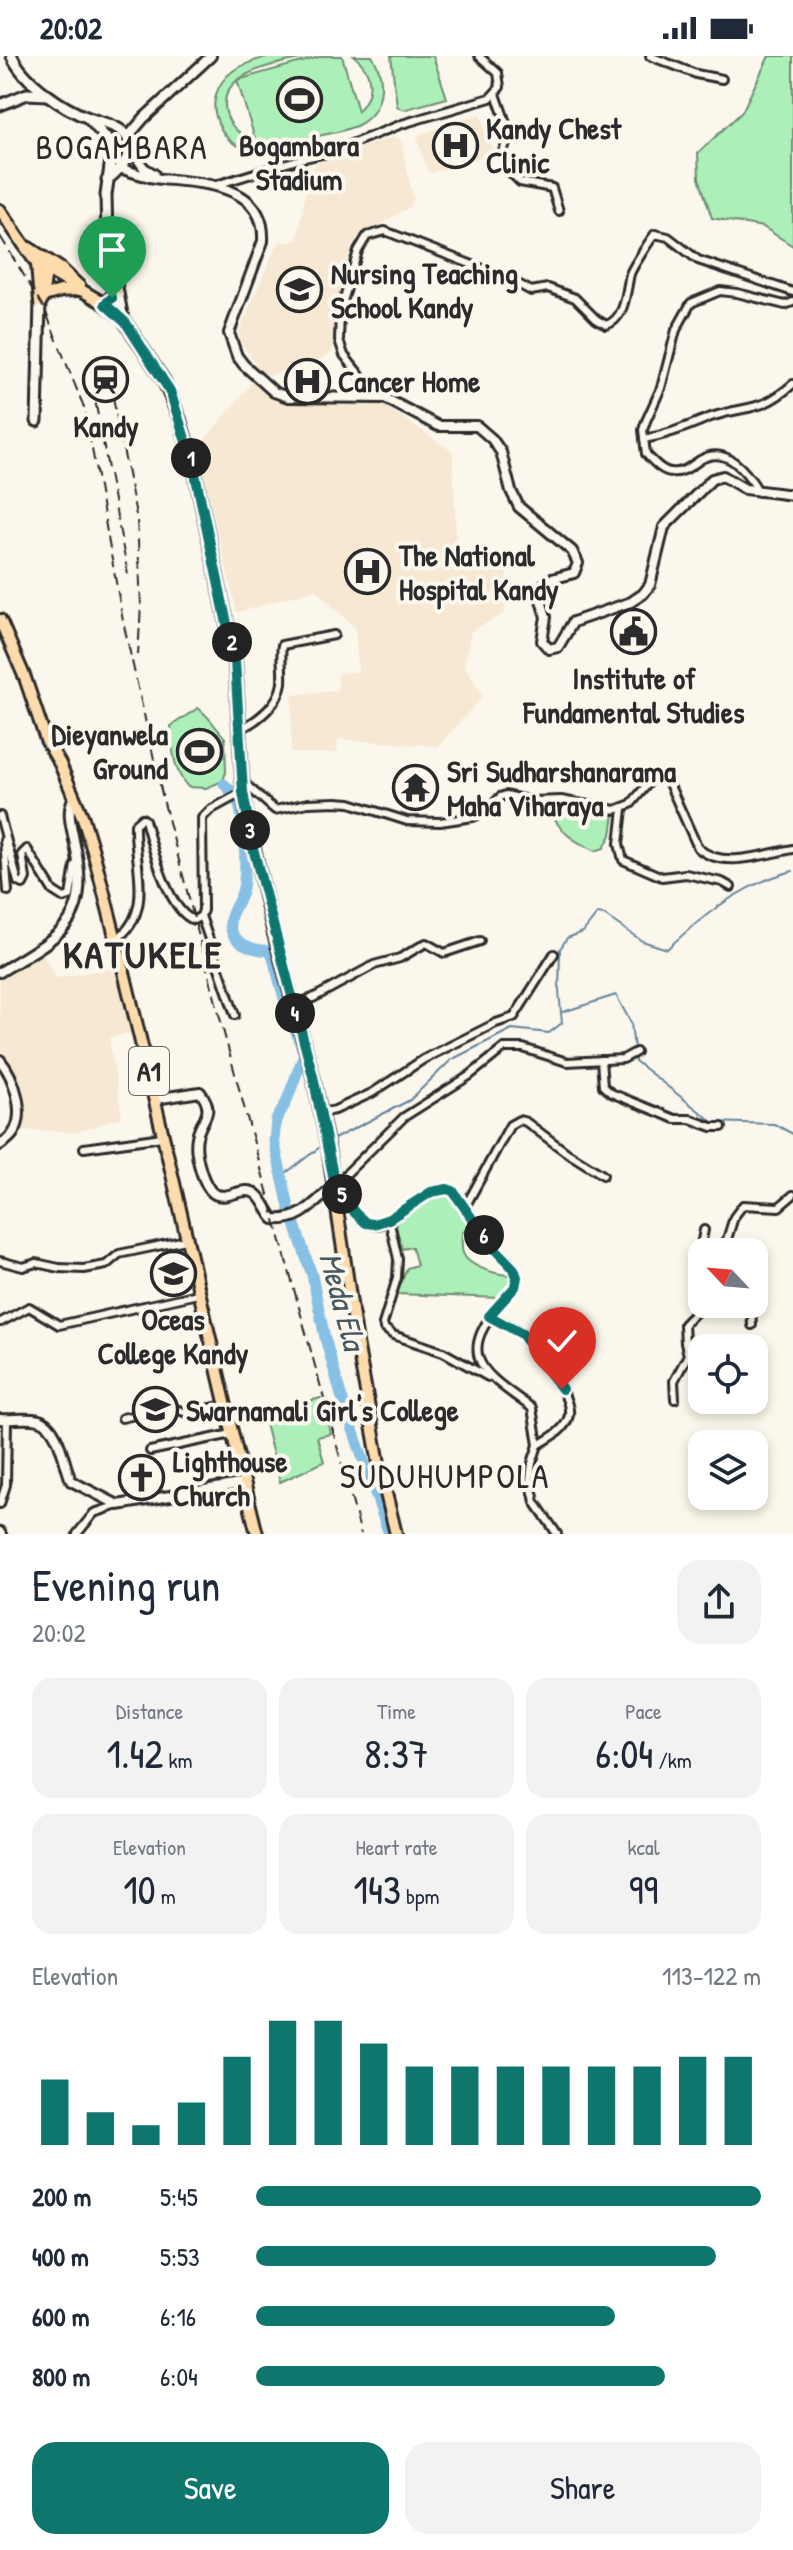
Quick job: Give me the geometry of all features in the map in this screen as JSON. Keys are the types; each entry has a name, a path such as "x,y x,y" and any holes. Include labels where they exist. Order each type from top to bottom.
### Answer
{"main road":[{"path":"12,56 23,75 88,118 119,130 129,143 128,157 107,180"},
{"path":"0,105 27,94 51,95"},
{"path":"88,118 104,135 111,149 107,180 107,236 123,319"},
{"path":"119,130 115,145 119,168"},
{"path":"0,210 42,267 105,304 123,319 170,391 189,450 234,653 240,729 239,791 321,1114 335,1183 359,1351 380,1469 396,1534"},
{"path":"24,245 61,269 83,292"},
{"path":"37,421 42,267"},
{"path":"42,299 61,291 83,292"},
{"path":"105,304 116,291"},
{"name":"A1","path":"0,620 25,678 46,740 74,797 93,851 257,1534"}],"street":[{"path":"166,179 144,168 129,143 144,118 211,56"},
{"path":"216,185 340,150 402,124 496,94 500,87 498,73 479,56"},
{"path":"650,56 696,74 722,79"},
{"path":"496,94 510,134 503,151 511,173 520,182 552,188 559,211"},
{"path":"119,130 144,118"},
{"path":"119,168 166,179 216,185 246,199 263,230 261,248 229,333 237,356 244,365 280,396 391,400 438,426 472,424 483,430 501,452 511,491 519,507 576,557 578,563 574,573 548,580 541,588 540,597 546,617 542,641 549,649 558,647 573,622 631,602 643,594 650,585 664,527 712,479 723,476 745,489 793,495"},
{"path":"378,398 340,348 338,326 358,251 367,236 385,231 509,279 531,291 548,288 575,298 606,325 616,320 629,292 631,271 649,241 660,233 698,260 793,292"},
{"path":"759,492 739,465 715,454 687,469 674,473 666,471 646,454 646,421 661,388 676,330 691,303 720,291 785,305 793,302"},
{"path":"644,439 679,431 713,417 765,405 793,384"},
{"path":"240,729 258,720 276,699 282,685 282,645 334,635"},
{"path":"235,1015 201,916 202,818 239,791 275,810 308,803 350,803 407,821 440,822 473,817 488,810 506,795 532,801 561,800 605,810 623,809 638,798 651,780 660,775 666,777 698,848 706,854 724,860 793,849"},
{"path":"0,972 63,930 78,906 81,890 78,858 69,817 74,797"},
{"path":"623,809 619,844 623,860 662,877 686,874 731,887"},
{"path":"0,816 18,882 23,884 26,878 22,854 27,849 53,891 64,898 70,896 78,858"},
{"path":"114,941 127,930 141,892 134,828 142,818 176,907 185,917 194,920 201,916"},
{"path":"4,829 8,891"},
{"path":"293,1005 313,998 374,965 400,958 420,944 426,943 444,953 480,941"},
{"path":"321,1114 372,1093 424,1059 514,1017 554,954"},
{"path":"155,1099 200,1092 209,1105 196,1140 203,1176 211,1192 221,1197 251,1192 256,1194 274,1219 286,1221 298,1217 404,1117 469,1076 504,1048 523,1048 567,1062 623,1059 634,1052"},
{"path":"0,1060 14,1088 19,1109 16,1130 0,1145"},
{"path":"601,1060 603,1086 611,1093 675,1119 690,1119 712,1127 722,1127"},
{"path":"465,1207 510,1125 519,1120 603,1175"},
{"path":"84,1148 162,1137"},
{"path":"335,1183 366,1223 382,1223 431,1192 453,1191 489,1243 514,1269 517,1277 515,1287 482,1326 478,1343 480,1361 485,1372 532,1408 538,1445 530,1479 535,1502 557,1534"},
{"path":"727,1238 734,1217 743,1205 779,1207 793,1195"},
{"path":"389,1219 398,1259 397,1278 384,1328 393,1335 443,1352 494,1380"},
{"path":"702,1238 704,1230"},
{"path":"1,1262 23,1267 36,1263 84,1269 106,1265 119,1254 186,1240"},
{"path":"1,1322 29,1307 59,1325 198,1294"},
{"path":"489,1316 522,1334 567,1402 569,1414 564,1425 555,1435 538,1445"},
{"path":"675,1399 674,1381 688,1355 684,1324 690,1318"},
{"path":"752,1318 752,1325"},
{"path":"122,1418 170,1407 187,1413 226,1405"},
{"path":"0,1504 6,1485 4,1419 35,1419 49,1425 57,1436 71,1481 118,1505"},
{"path":"150,1451 233,1434"},
{"path":"77,1534 94,1513 118,1505 245,1483"}],"shaded area":[{"name":"Kandy Chest Clinic","path":"480,114 494,151 432,173 428,171 418,135"},
{"name":"Nursing Teaching School Kandy","path":"396,136 401,139 413,200 410,207 357,238 351,248 332,351 325,358 267,376 240,341 239,332 275,248 281,242 294,242 298,237 309,173 317,162"},
{"name":"The National Hospital Kandy","path":"253,381 286,403 384,405 453,452 456,546 509,555 504,614 471,631 464,664 483,696 438,746 338,739 337,753 291,753 292,695 338,690 338,674 358,671 355,628 315,589 237,613 198,448"},
{"path":"40,949 56,978 114,968 132,1032 109,1038 122,1117 77,1132 18,1130 21,1107 19,1086 10,1062 0,1049 0,973"}],"green space":[{"name":"Bogambara Stadium","path":"269,56 312,56 268,66 239,80 323,56 342,56 358,111 367,97 370,82 365,68 354,56 372,56 381,84 373,112 358,125 261,150 239,146 229,140 221,129 214,103 222,81 243,65","holes":["237,81 255,139 238,132 227,116 225,101 230,88"]},
{"path":"391,56 433,56 447,98 403,110 397,106"},
{"path":"769,56 793,56 793,246 763,227 712,218 699,178 698,153 742,112"},
{"name":"Dieyanwela Ground","path":"198,708 225,738 226,772 223,781 206,788 188,787 183,781 176,766 172,743 171,726"},
{"path":"564,801 614,815 611,835 604,848 595,851 575,840 558,825 553,811"},
{"path":"448,1190 461,1202 468,1216 469,1228 462,1233 462,1251 466,1258 485,1270 514,1275 512,1290 501,1298 397,1294 407,1268 417,1265 412,1247 402,1249 396,1219 438,1191"},
{"path":"321,1398 331,1434 317,1437 324,1462 280,1482 262,1412"}],"waterway":[{"name":"Meda Ela","path":"224,784 239,806 244,844 244,883 231,917 231,929 244,944 271,951 304,1054 286,1103 276,1120 274,1141 289,1207 312,1275 341,1395 389,1534"},
{"path":"330,1141 410,1100 451,1060 512,1029 549,1033 562,1023 560,949 567,938 583,932 597,914 604,915 642,941 667,949 741,892 793,871"},
{"path":"563,1012 616,995 631,1023 634,1049"},
{"path":"635,1056 635,1061 713,1122 774,1124 793,1134"},
{"path":"282,1176 324,1144"}],"railway":[{"path":"0,236 45,310 85,410 123,621 163,799 361,1534"},
{"path":"106,362 137,520 141,605 138,655"},
{"path":"89,368 129,580"}],"place":[{"name":"Bogambara Stadium","path":"299,99"},
{"name":"Kandy Chest Clinic","path":"455,145"},
{"name":"Nursing Teaching School Kandy","path":"300,290"},
{"name":"Kandy","path":"106,380"},
{"name":"Cancer Home","path":"307,381"},
{"name":"The National Hospital Kandy","path":"368,572"},
{"name":"Institute of Fundamental Studies","path":"634,632"},
{"name":"Dieyanwela Ground","path":"199,751"},
{"name":"Sri Sudharshanarama Maha Viharaya","path":"416,788"},
{"name":"Oceas College Kandy","path":"173,1273"},
{"name":"Swarnamali Girl's College","path":"155,1410"},
{"name":"Lighthouse Church","path":"142,1478"}],"district":[{"name":"BOGAMBARA","path":"122,147"},
{"name":"KATUKELE","path":"143,954"},
{"name":"SUDUHUMPOLA","path":"445,1476"}],"route":[{"path":"112,298 105,304 119,313 170,391 193,464 235,661 243,792 253,848 313,1076 335,1185 355,1213 366,1223 374,1224 382,1223 431,1192 453,1191 517,1277 515,1287 489,1316 522,1334 562,1389"}]}
